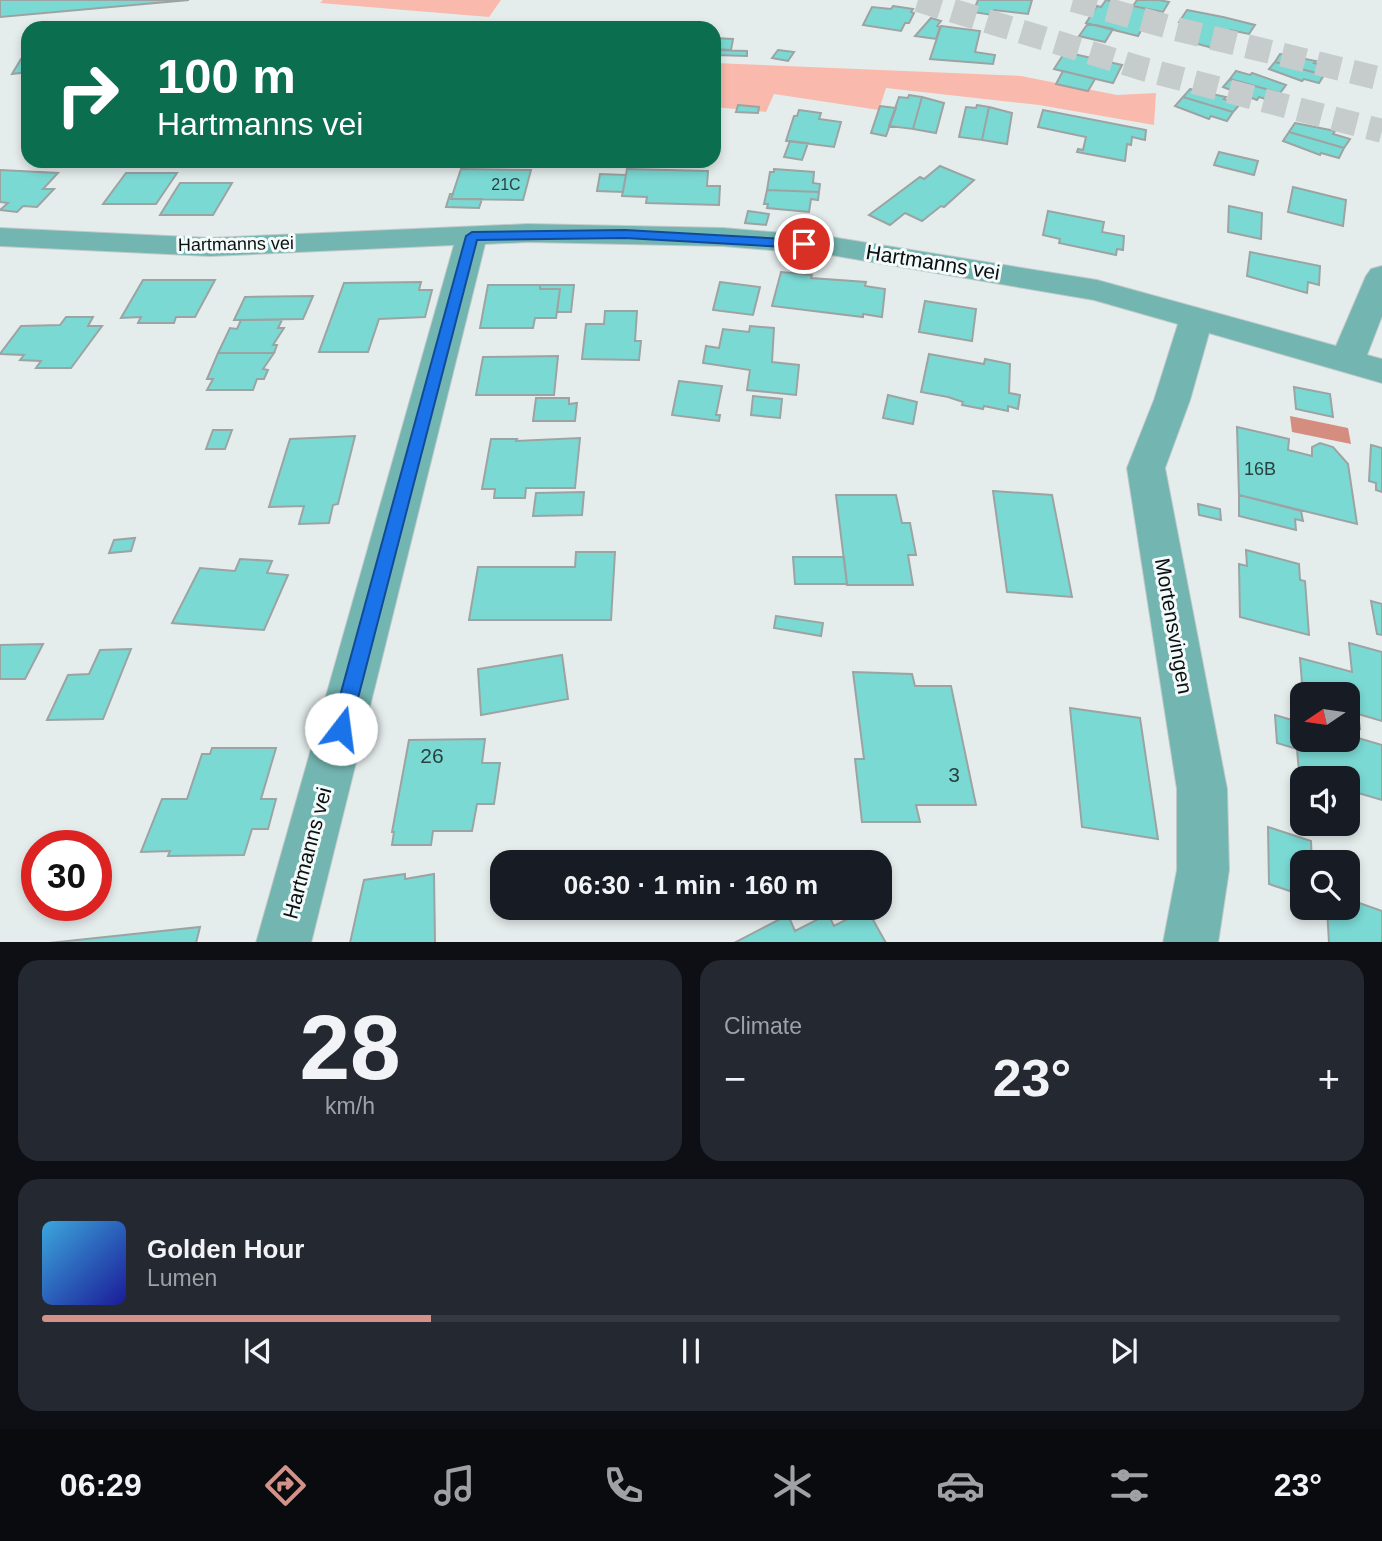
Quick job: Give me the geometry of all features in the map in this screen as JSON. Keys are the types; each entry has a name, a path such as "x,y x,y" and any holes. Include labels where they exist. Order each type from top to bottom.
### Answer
{"street":[{"name":"Hartmanns vei","path":"0,237 211,247 472,236 625,234 723,237 831,246 1097,290 1382,371"},
{"name":"Hartmanns vei","path":"284,942 472,236"},
{"path":"1348,361 1382,275"},
{"name":"Mortensvingen","path":"1190,942 1203,870 1202,789 1146,468 1197,317"}],"shaded area":[{"path":"323,0 501,0 489,17 320,3"},
{"path":"721,63 1021,76 1117,95 1156,93 1154,125 1039,105 886,88 879,110 774,94 766,112 721,108"},
{"path":"1290,416 1348,428 1351,444 1292,432"}],"building":[{"path":"0,0 189,0 0,17"},
{"path":"978,0 1032,0 1028,14 994,10 992,15 973,12"},
{"path":"1106,0 1157,11 1150,24 1145,23 1138,36 1086,23 1097,6 1101,7"},
{"path":"1137,0 1169,2 1163,12 1133,6"},
{"path":"893,6 913,9 909,23 905,23 901,31 863,25 872,7 891,9"},
{"path":"1187,10 1255,25 1249,34 1230,30 1227,34 1233,36 1226,45 1221,44 1217,49 1186,41 1197,26 1179,22"},
{"path":"931,18 941,21 937,26 940,27 936,39 915,36"},
{"path":"1087,25 1113,29 1105,42 1079,36"},
{"path":"941,26 980,31 975,52 995,55 993,64 930,59"},
{"path":"721,38 733,39 731,50 721,49"},
{"path":"721,50 747,51 747,56 721,55"},
{"path":"778,50 794,52 788,61 772,58"},
{"path":"1065,52 1122,65 1113,83 1054,69"},
{"path":"1280,54 1316,61 1314,63 1330,67 1324,75 1275,62"},
{"path":"21,59 21,73 12,74"},
{"path":"1275,62 1324,75 1319,83 1304,79 1302,81 1269,69"},
{"path":"1063,71 1095,79 1088,91 1056,84"},
{"path":"1236,71 1250,75 1252,73 1286,85 1280,93 1230,79"},
{"path":"1230,79 1280,93 1275,102 1259,97 1257,100 1223,87"},
{"path":"1190,89 1226,97 1224,99 1240,104 1233,112 1183,97"},
{"path":"909,95 922,97 913,129 889,126 899,97 908,98"},
{"path":"922,97 944,103 936,133 913,129"},
{"path":"1183,97 1233,112 1227,121 1211,116 1209,119 1175,106"},
{"path":"738,105 759,107 758,113 736,112"},
{"path":"977,105 989,107 982,140 959,137 966,107 976,108"},
{"path":"880,106 896,108 886,136 871,133"},
{"path":"989,107 1012,113 1007,144 982,140"},
{"path":"799,110 821,113 819,119 841,122 834,147 786,141 794,116 797,116"},
{"path":"1043,110 1146,130 1145,140 1132,137 1131,145 1127,144 1125,161 1077,152 1078,149 1083,150 1086,137 1038,127"},
{"path":"1295,123 1335,131 1333,134 1350,139 1344,148 1289,132"},
{"path":"1289,132 1344,148 1339,158 1321,153 1320,155 1283,141"},
{"path":"790,141 808,143 802,160 784,157"},
{"path":"1219,152 1258,161 1254,175 1214,165"},
{"path":"940,166 974,180 944,207 941,206 922,221 905,213 890,225 869,215 920,177 924,179"},
{"path":"461,169 531,170 523,200 451,199"},
{"path":"627,169 708,171 707,186 720,186 719,205 646,203 647,197 622,196"},
{"path":"774,169 814,172 813,183 820,184 819,192 767,190 770,172 774,172"},
{"path":"0,170 58,173 43,189 54,189 37,207 23,206 17,212 0,210 8,203 0,202"},
{"path":"126,173 177,173 156,204 103,204"},
{"path":"600,174 626,175 623,192 597,191"},
{"path":"180,183 232,183 213,215 160,215"},
{"path":"1293,187 1346,200 1343,226 1288,212"},
{"path":"767,190 819,192 818,200 811,199 809,212 767,208 768,204 764,204"},
{"path":"450,194 453,194 451,199 482,199 479,208 446,207"},
{"path":"1229,206 1262,213 1261,239 1228,232"},
{"path":"748,211 769,214 766,225 745,223"},
{"path":"1048,211 1104,222 1102,232 1124,236 1123,250 1117,249 1116,255 1059,243 1060,239 1043,235"},
{"path":"1250,252 1320,266 1319,285 1308,282 1307,293 1247,276"},
{"path":"781,272 812,275 811,278 866,282 865,286 885,289 882,317 772,306"},
{"path":"143,280 215,280 195,317 176,317 174,323 138,323 141,317 121,318"},
{"path":"421,282 419,290 432,290 425,317 379,319 368,352 319,352 344,283"},
{"path":"720,282 760,287 753,315 713,310"},
{"path":"488,285 540,285 540,289 560,289 556,318 535,318 533,328 480,328"},
{"path":"540,285 574,285 571,312 557,312 560,289 540,289"},
{"path":"313,296 303,319 234,320 245,297"},
{"path":"925,301 976,309 972,341 919,332"},
{"path":"605,311 637,311 635,341 641,341 639,360 582,359 586,324 604,324"},
{"path":"66,317 93,317 88,326 102,326 71,368 36,368 41,361 20,360 24,355 0,354 21,326 60,325"},
{"path":"241,320 282,320 278,328 284,328 273,345 277,345 274,353 218,353 230,328 237,329"},
{"path":"750,326 774,328 772,362 799,365 796,395 747,390 750,370 703,363 706,346 719,348 723,329 749,332"},
{"path":"218,353 274,353 263,369 268,370 264,379 257,379 253,390 207,390 213,379 207,379"},
{"path":"929,354 984,364 985,359 1010,364 1009,393 1020,395 1018,409 1008,406 1008,411 984,406 983,409 962,405 963,402 948,397 921,392"},
{"path":"558,356 554,395 476,395 483,357"},
{"path":"679,381 722,386 716,415 720,415 719,421 672,415"},
{"path":"1294,387 1330,394 1333,417 1296,409"},
{"path":"888,395 917,402 913,424 883,418"},
{"path":"753,396 782,399 780,418 751,415"},
{"path":"536,398 569,398 569,404 577,403 575,421 533,421"},
{"path":"1237,427 1289,439 1288,450 1312,456 1312,447 1320,443 1333,447 1348,464 1357,524 1239,495"},
{"path":"213,430 232,430 225,449 206,449"},
{"path":"355,436 338,504 333,505 329,523 299,524 304,506 269,507 290,439"},
{"path":"580,438 575,488 526,488 525,498 494,498 495,489 482,489 491,439 517,439 516,441"},
{"path":"1371,445 1382,448 1382,492 1376,490 1376,483 1369,481"},
{"path":"993,491 1052,495 1072,597 1007,592"},
{"path":"584,492 582,515 533,516 536,493"},
{"path":"836,495 896,495 902,523 910,523 916,555 908,555 913,585 847,585"},
{"path":"1239,495 1301,511 1303,521 1295,519 1296,530 1239,516"},
{"path":"1198,504 1220,509 1221,520 1199,515"},
{"path":"135,538 131,551 109,553 114,540"},
{"path":"1246,550 1299,564 1300,580 1305,581 1309,635 1240,617 1239,564 1247,566"},
{"path":"576,552 615,552 611,620 469,620 478,567 575,567"},
{"path":"793,557 844,557 847,584 795,584"},
{"path":"240,559 272,561 267,573 288,575 264,630 172,623 200,568 235,571"},
{"path":"1371,601 1382,604 1382,635 1377,634"},
{"path":"776,616 823,623 821,636 774,628"},
{"path":"1349,643 1382,652 1382,721 1360,715 1360,682 1302,682 1300,658 1352,672"},
{"path":"43,644 25,679 0,679 0,645"},
{"path":"131,649 103,719 47,720 68,675 89,674 100,650"},
{"path":"562,655 568,699 481,715 478,669"},
{"path":"853,672 912,674 915,686 951,686 976,805 916,805 920,822 862,822 855,759 864,759"},
{"path":"1070,708 1140,718 1158,839 1082,827"},
{"path":"1275,715 1290,719 1290,747 1277,743"},
{"path":"485,739 482,763 500,763 494,804 477,804 472,831 433,831 431,845 392,845 409,740"},
{"path":"1360,739 1382,745 1382,800 1360,794 1360,766 1298,766 1297,752 1360,752"},
{"path":"212,748 276,748 261,799 276,799 268,829 252,829 244,855 168,856 170,851 141,852 162,799 187,799 202,754 210,754"},
{"path":"1268,827 1311,841 1311,850 1290,850 1290,891 1269,884"},
{"path":"405,874 405,879 434,874 435,942 350,942 364,880"},
{"path":"1360,903 1382,911 1382,942 1329,942 1328,920 1360,920"},
{"path":"778,920 790,920 795,931 816,920 831,920 834,926 846,920 873,920 885,942 736,942"},
{"path":"200,927 196,942 58,942"}],"tunnel":[{"path":"918,0 1147,70 1382,131"},
{"path":"1073,0 1176,29 1382,79"}],"route":[{"path":"341,729 472,236 528,233 625,234 723,237 804,244"}]}
